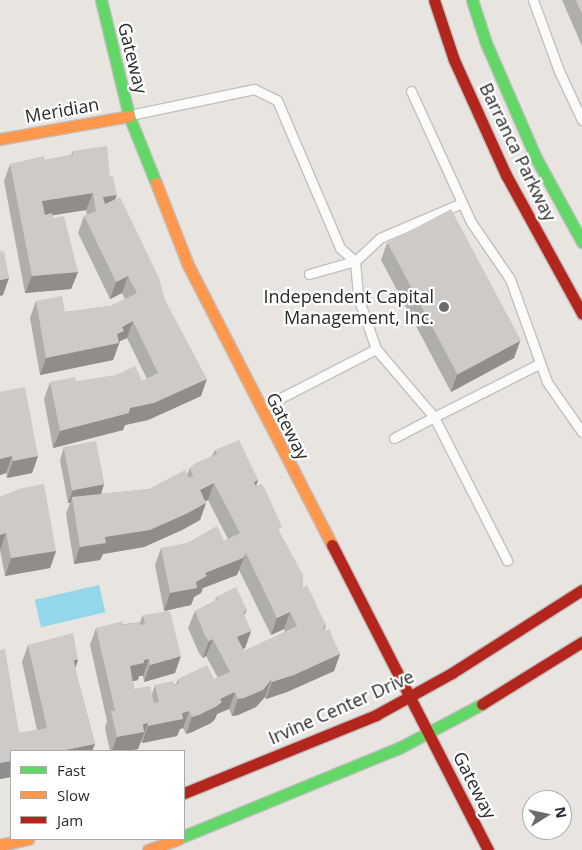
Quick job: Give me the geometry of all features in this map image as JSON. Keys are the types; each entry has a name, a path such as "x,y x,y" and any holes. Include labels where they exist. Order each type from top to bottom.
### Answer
{"main road":[{"name":"Gateway","path":"101,0 129,116 188,265 260,409 488,850"},
{"name":"Barranca Parkway","path":"434,0 454,60 506,175 582,313"},
{"name":"Barranca Parkway","path":"472,0 486,43 536,158 582,242"},
{"name":"Meridian","path":"0,139 129,116"},
{"name":"Irvine Center Drive","path":"185,793 376,714 409,698 528,628 582,590"},
{"path":"185,836 362,763 428,732 475,708 582,642"},
{"path":"0,845 23,840"},
{"path":"148,850 175,840"}],"lane":[{"path":"533,0 559,71 582,120"},
{"path":"129,116 254,89 276,100 340,248 355,260 358,297 376,349 434,417 508,560"},
{"path":"411,91 462,203 510,279 539,364 582,432"},
{"path":"309,274 355,260 380,238 462,203"},
{"path":"260,409 376,349"},
{"path":"394,438 539,364"}],"water":[{"path":"99,585 105,612 41,627 35,600"}],"building":[{"path":"576,0 582,0 582,14"},
{"path":"107,146 110,177 113,176 117,195 103,197 105,204 120,197 159,278 165,300 207,379 154,403 130,408 129,413 60,431 50,382 75,377 76,381 116,375 135,366 142,381 158,373 133,321 122,327 124,331 117,334 119,343 46,358 36,301 62,296 65,312 111,306 137,293 128,276 116,282 84,216 96,211 93,193 42,201 45,215 52,213 53,218 64,216 78,272 32,276 10,164 44,156 45,160 73,155 73,151"},
{"path":"451,209 521,341 457,374 387,243"},
{"path":"0,249 1,252 4,251 9,278 0,280"},
{"path":"25,387 38,456 13,461 12,456 0,459 0,392"},
{"path":"239,440 258,480 254,482 256,486 261,484 265,489 282,527 278,529 303,575 303,588 307,585 326,625 323,627 325,631 329,629 340,654 294,675 272,682 271,680 263,690 244,698 238,699 235,692 232,693 220,699 222,702 217,706 199,715 192,717 189,711 182,713 183,719 148,726 148,723 143,724 144,732 117,737 111,711 115,711 96,628 123,621 123,625 140,622 140,625 145,624 143,615 170,611 181,656 150,665 149,659 144,660 144,663 130,666 134,689 150,686 154,703 159,702 155,685 173,681 174,685 179,683 178,679 207,665 214,679 230,672 213,639 209,641 205,636 195,611 218,599 216,597 236,587 247,610 243,612 251,631 237,637 244,651 297,626 290,612 277,618 246,553 243,558 205,573 207,576 196,582 197,588 170,593 161,548 187,543 217,526 224,541 240,533 214,483 200,490 206,503 188,513 150,530 105,537 106,543 80,547 72,497 149,489 185,470 189,478 193,476 190,468 194,464 217,454 215,450"},
{"path":"96,441 104,484 72,490 64,447"},
{"path":"44,484 56,551 11,558 6,533 0,535 0,497 19,489"},
{"path":"73,633 78,660 74,660 76,672 95,744 65,750 10,750 10,761 0,763 0,650 5,649 19,733 47,728 28,645"}],"traffic: fast":[{"path":"101,0 129,116 156,183"},
{"path":"472,0 486,43 536,158 582,242"},
{"path":"185,836 399,748 482,704"}],"traffic: slow":[{"path":"0,139 129,116"},
{"path":"156,183 188,265 332,545"},
{"path":"0,845 23,840"},
{"path":"148,850 175,840"}],"traffic: jam":[{"path":"434,0 454,60 506,175 582,313"},
{"path":"332,545 488,850"},
{"path":"185,793 376,715 452,673 582,590"},
{"path":"482,704 582,642"}],"place":[{"name":"Independent Capital Management, Inc.","path":"444,307"}]}
